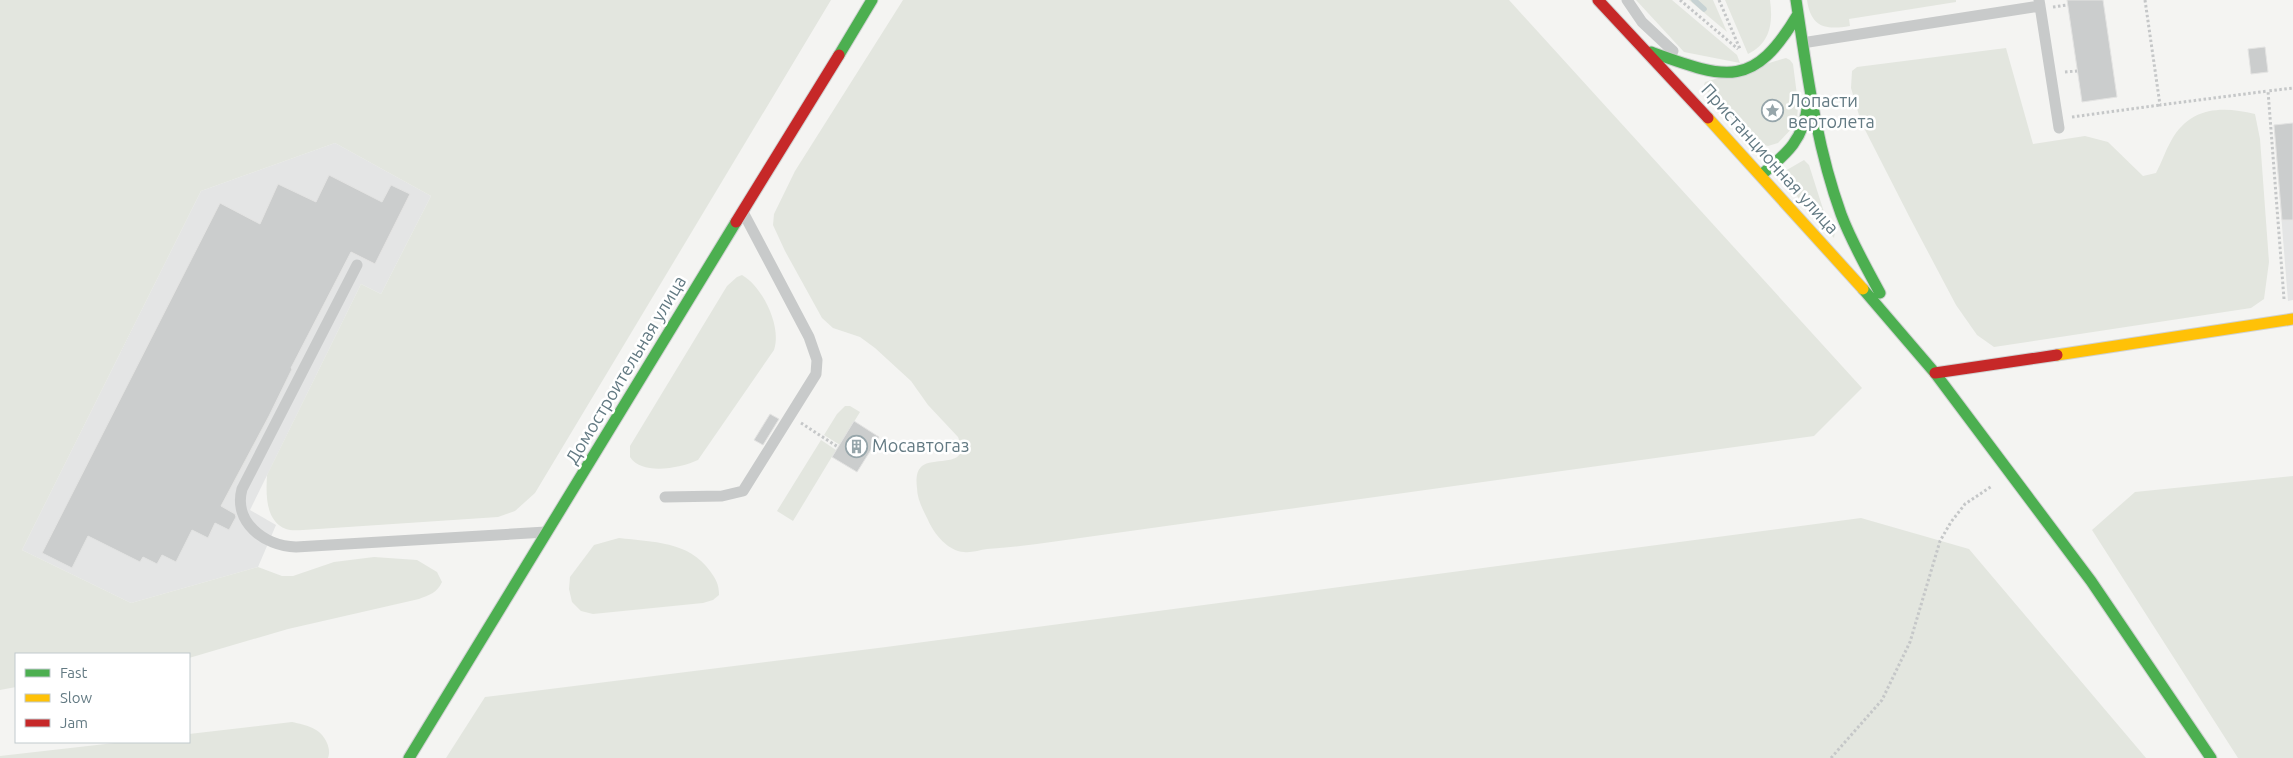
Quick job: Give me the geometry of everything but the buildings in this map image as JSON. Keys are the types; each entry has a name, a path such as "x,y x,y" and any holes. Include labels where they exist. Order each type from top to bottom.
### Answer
{"main road":[{"name":"Домостроительная улица","path":"409,758 872,0"},
{"name":"Пристанционная улица","path":"1598,0 1761,175 1912,345"},
{"path":"1796,0 1809,94 1824,162 1842,216 1880,294 1912,345 2012,474 2091,581 2211,758"},
{"path":"1646,50 1699,69 1724,73 1740,72 1756,66 1769,57 1781,45 1798,14"},
{"path":"1761,175 1798,141 1805,128 1809,94"},
{"path":"1935,373 2289,319"}],"lane":[{"path":"1627,0 1642,22 1654,35 1699,69"},
{"path":"1802,43 2039,3 2059,123"},
{"path":"665,497 722,496 743,491 814,380 817,360 809,337 743,212"},
{"path":"357,265 242,488 239,500 241,511 247,523 266,540 285,547 548,532"}],"path":[{"path":"1680,0 1741,51"},
{"path":"1719,0 1743,56"},
{"path":"2145,0 2160,105"},
{"path":"2059,123 2160,105 2293,88"},
{"path":"2268,91 2289,319"},
{"path":"791,416 838,447"},
{"path":"1831,758 1882,700 1910,642 1940,541 1951,522 1965,504 2012,474"}],"shaded area":[{"path":"0,0 831,0 535,493 515,511 498,517 294,530 286,529 274,520 268,506 267,475 361,284 381,294 431,196 335,143 201,191 22,550 131,603 258,567 282,576 293,576 334,562 374,557 417,560 437,572 442,582 435,591 419,599 288,629 190,658 190,653 15,653 15,687 0,690"},
{"path":"903,0 1509,0 1862,388 1814,436 1037,544 970,552 952,549 938,536 922,508 917,492 917,482 918,473 922,466 928,463 950,460 960,454 961,447 958,437 928,405 911,381 875,348 860,337 833,328 822,318 785,251 773,225 774,214 795,171"},
{"path":"1636,0 1672,0 1737,55 1740,63 1684,52"},
{"path":"1689,0 1713,0 1727,32"},
{"path":"1725,0 1770,0 1771,16 1769,31 1762,44 1748,54"},
{"path":"1807,0 1956,0 1956,2 1849,19 1850,26 1834,28 1816,22 1809,9"},
{"path":"2006,48 2033,144 2085,136 2108,142 2143,176 2156,173 2169,145 2179,130 2187,121 2197,115 2218,110 2242,111 2255,114 2260,139 2269,262 2264,299 2251,308 1994,347 1977,335 1956,305 1861,122 1851,88 1852,71 1857,67"},
{"path":"1786,58 1793,64 1798,103 1797,123 1778,143 1768,146 1754,142 1708,93 1704,85 1705,82"},
{"path":"2293,123 2293,300 2288,301 2274,125"},
{"path":"335,143 431,196 381,294 361,284 250,510 276,525 258,567 131,603 22,550 201,191"},
{"path":"1804,160 1809,165 1823,209 1835,232 1834,238 1781,178 1785,171"},
{"path":"742,275 757,289 769,308 775,330 776,341 774,350 698,460 672,468 643,467 630,457 630,446 727,286"},
{"path":"845,406 850,406 860,412 840,445 824,435 837,414"},
{"path":"821,440 836,450 793,521 777,511"},
{"path":"2293,476 2293,758 2238,758 2092,530 2135,492"},
{"path":"1861,518 1969,549 2146,758 446,758 485,697 886,647"},
{"path":"619,538 657,542 681,548 692,554 712,574 718,585 719,595 713,600 703,603 593,614 581,611 572,602 569,589 570,577 594,545"},
{"path":"292,722 308,726 321,734 329,752 328,758 0,758 0,756 114,743 190,743 190,734"}],"waterway":[{"path":"1694,0 1704,9"}],"traffic: fast":[{"path":"839,55 872,0"},
{"path":"1796,0 1813,108 1832,188 1849,234 1880,293"},
{"path":"1651,52 1699,68 1719,72 1736,72 1751,67 1767,56 1782,39 1798,14"},
{"path":"1761,175 1779,160 1793,144 1803,126 1808,103"},
{"path":"409,758 736,222"},
{"path":"1863,289 1935,373 2091,581 2211,758"}],"traffic: slow":[{"path":"1708,118 1863,289"},
{"path":"2057,355 2293,319"}],"traffic: jam":[{"path":"1598,0 1708,118"},
{"path":"736,222 839,55"},
{"path":"1935,373 2057,355"}],"place":[{"name":"Лопасти вертолета","path":"1772,111"},
{"name":"Мосавтогаз","path":"856,446"}]}
